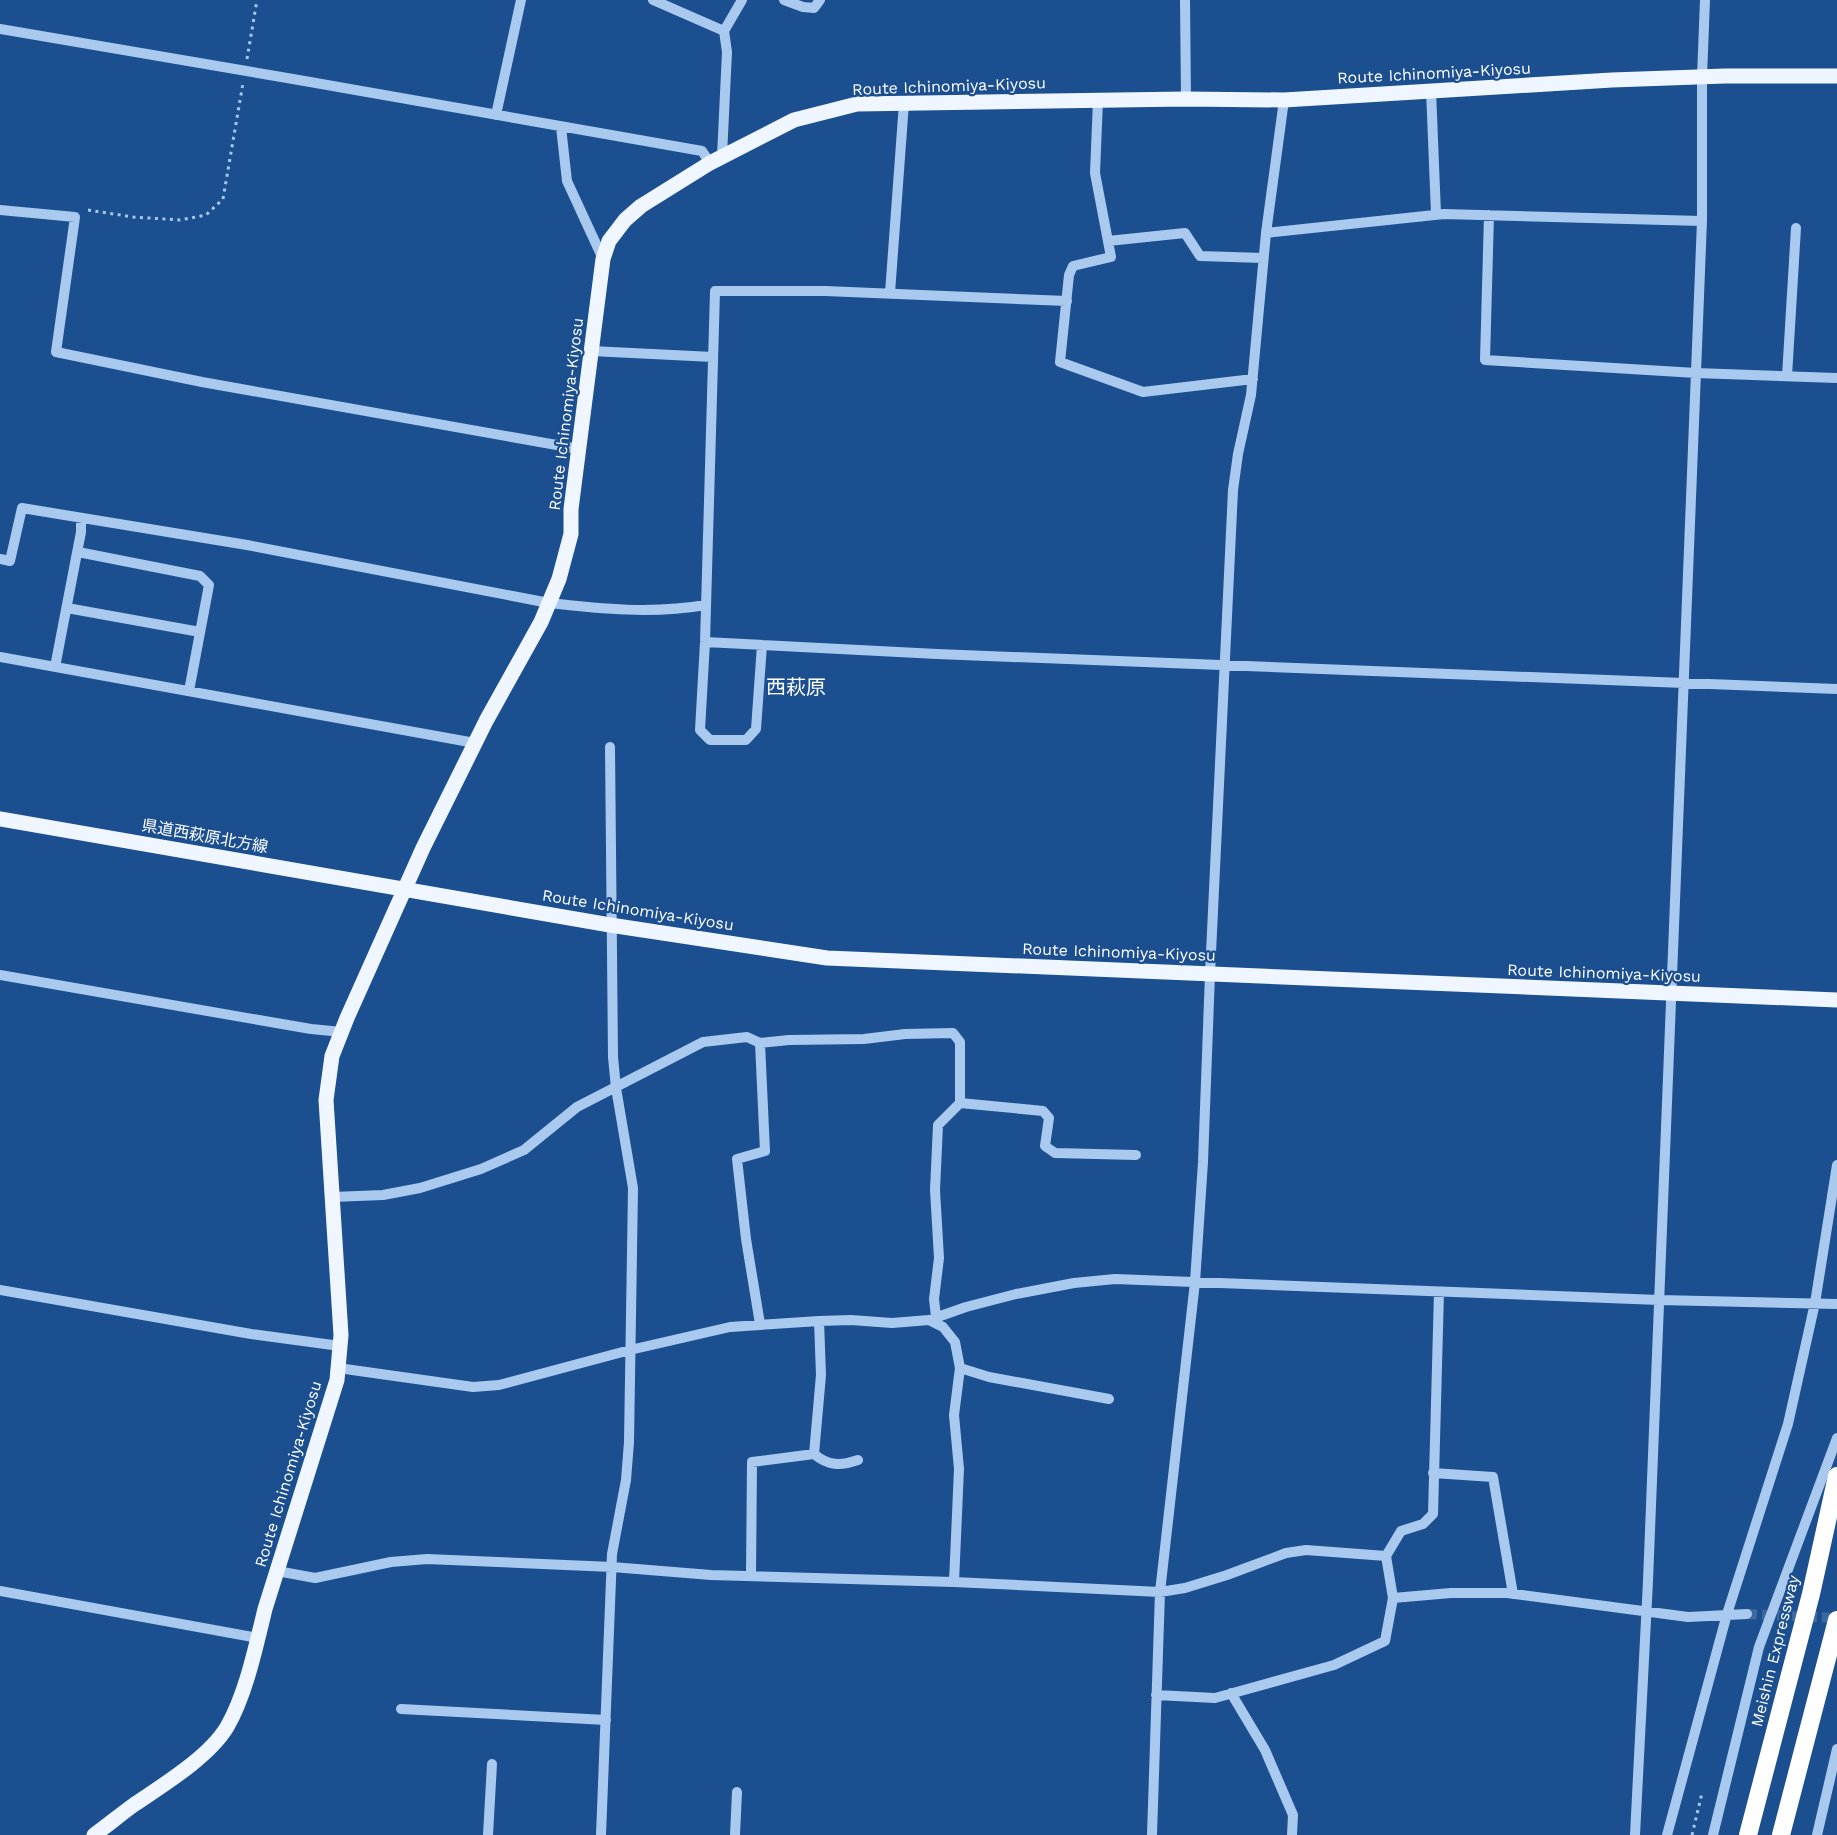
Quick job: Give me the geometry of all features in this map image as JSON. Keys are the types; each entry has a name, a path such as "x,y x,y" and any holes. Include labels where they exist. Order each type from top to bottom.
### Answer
{"highway":[{"name":"Meishin Expressway","path":"1748,1835 1811,1594 1837,1476"},
{"path":"1781,1835 1837,1620"}],"main road":[{"name":"Route Ichinomiya-Kiyosu","path":"94,1835 206,1751 226,1728 240,1695 337,1380 341,1335 326,1100 332,1056 404,888 475,743 541,622 559,579 571,534 571,509 603,259 609,241 625,220 650,201 716,160 794,120 857,104 1186,99 1284,100 1431,90 1702,77 1837,76"},
{"name":"県道西萩原北方線","path":"0,819 404,888"},
{"name":"Route Ichinomiya-Kiyosu","path":"404,888 610,925 827,958 1837,1000"}],"street":[{"path":"496,115 521,0"},
{"path":"653,0 724,31"},
{"path":"0,29 702,151 716,160 727,52 724,31 742,0"},
{"path":"784,0 803,7 814,8 820,0"},
{"path":"1185,0 1186,99"},
{"path":"1635,1835 1672,994 1702,221 1702,77 1705,0"},
{"path":"1431,90 1436,214"},
{"path":"1098,100 1095,173 1111,257 1073,266 1069,275 1060,362 1143,392 1253,379"},
{"path":"1152,1835 1160,1592 1195,1282 1203,1162 1233,490 1253,379 1263,258 1284,100"},
{"path":"890,293 904,103"},
{"path":"561,127 567,181 603,259"},
{"path":"0,210 75,217 56,352 202,382 579,449"},
{"path":"1266,232 1436,214 1702,221"},
{"path":"1489,215 1485,360 1696,373 1837,378"},
{"path":"1787,376 1796,228"},
{"path":"1108,241 1185,233 1200,256 1263,258"},
{"path":"762,645 756,729 746,740 710,740 700,730 716,291 825,291 1067,301"},
{"path":"591,351 713,357"},
{"path":"0,559 10,561 22,508 247,545 549,603 598,609 644,611 706,605"},
{"path":"55,667 78,552 81,518"},
{"path":"78,552 200,576 209,585 189,691"},
{"path":"67,608 200,632"},
{"path":"705,642 937,654 1837,689"},
{"path":"0,657 475,743"},
{"path":"601,1835 612,1554 629,1451 633,1188 613,1057 610,747"},
{"path":"0,975 311,1029 342,1032"},
{"path":"332,1197 383,1195 454,1179 481,1169 524,1150 577,1107 703,1042 747,1037 760,1043 789,1040 864,1039 904,1034 953,1034 960,1042 960,1103 938,1125 935,1190 939,1258 932,1319"},
{"path":"760,1043 765,1151 737,1159 760,1324"},
{"path":"960,1103 1043,1111 1049,1118 1044,1146 1055,1153 1136,1155"},
{"path":"1667,1835 1727,1614 1788,1424 1815,1303 1837,1165"},
{"path":"338,1368 473,1387 499,1385 630,1350 730,1327 819,1321 851,1320 892,1323 932,1319 966,1306 1074,1283 1115,1279 1659,1300 1837,1304"},
{"path":"0,1290 251,1334 340,1346"},
{"path":"1156,1695 1215,1698 1334,1665 1384,1641 1393,1598 1386,1556 1401,1531 1422,1524 1432,1514 1439,1292"},
{"path":"932,1319 943,1327 956,1342 960,1368 954,1414 959,1469 954,1582"},
{"path":"814,1454 821,1375 819,1321"},
{"path":"960,1368 989,1377 1109,1399"},
{"path":"1713,1835 1759,1647 1837,1438"},
{"path":"751,1576 752,1462 814,1454 824,1462 837,1464 858,1460"},
{"path":"1433,1473 1493,1477 1513,1594"},
{"path":"277,1571 315,1578 391,1562 427,1559 751,1576 954,1582 1160,1592 1185,1588 1227,1575 1286,1553 1306,1550 1386,1556"},
{"path":"0,1591 258,1638"},
{"path":"1393,1598 1452,1593 1513,1594 1688,1617 1747,1614"},
{"path":"1231,1693 1265,1750 1293,1815 1292,1835"},
{"path":"401,1709 606,1720"},
{"path":"1817,1835 1837,1749"},
{"path":"488,1835 492,1764"},
{"path":"735,1835 737,1792"}],"path":[{"path":"77,208 133,217 180,220 206,215 223,199 257,0"},
{"path":"1692,1835 1702,1793"}],"tunnel":[{"path":"1747,1614 1837,1618"}],"district":[{"name":"西萩原","path":"796,687"}]}
